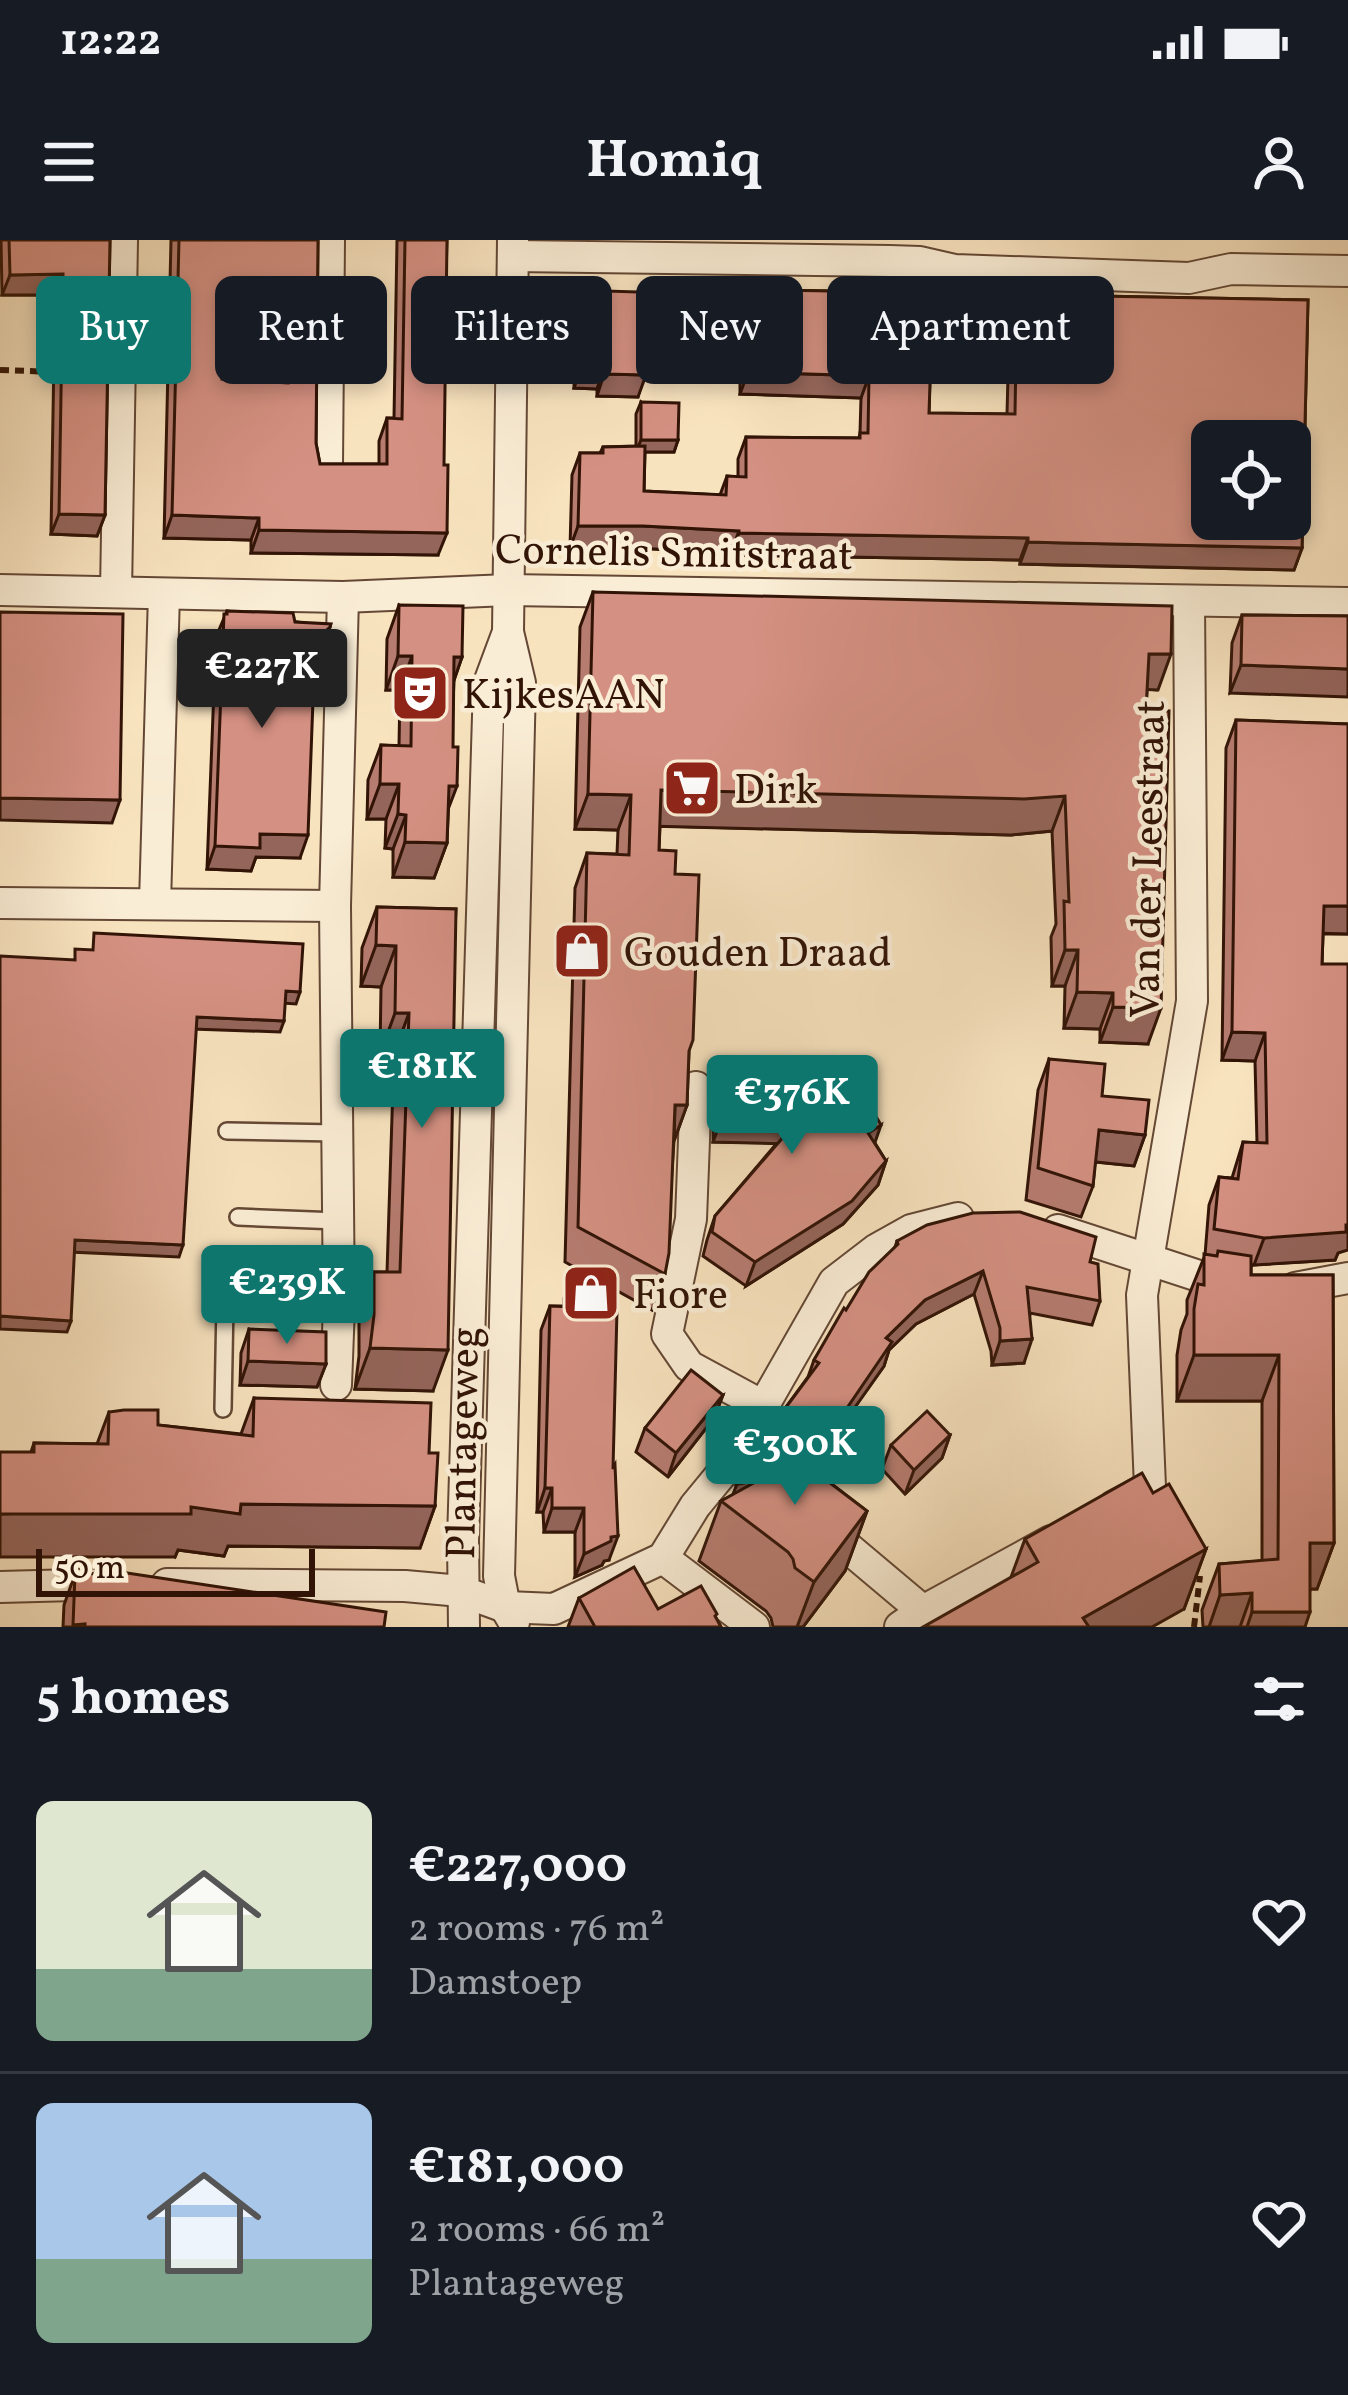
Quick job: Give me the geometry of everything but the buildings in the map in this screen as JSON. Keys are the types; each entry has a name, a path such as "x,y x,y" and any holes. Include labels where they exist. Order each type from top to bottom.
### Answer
{"street":[{"path":"121,276 122,240"},
{"path":"327,465 328,240"},
{"path":"513,248 920,262 955,270 1189,278 1231,269 1348,272"},
{"name":"Plantageweg","path":"511,1617 499,1576 520,683 508,632 513,248"},
{"path":"116,592 120,384"},
{"path":"1348,581 1348,603"},
{"name":"Cornelis Smitstraat","path":"0,590 344,596 508,590 1348,603"},
{"path":"155,903 164,594"},
{"path":"336,1385 335,906 344,596"},
{"name":"Van der Leestraat","path":"911,1619 1085,1522 1155,1496 1142,1295 1192,1001 1189,601"},
{"name":"Plantageweg","path":"508,632 490,683 461,1591 511,1617"},
{"path":"0,903 335,906"},
{"path":"696,1087 691,1219 667,1334 689,1366 763,1406"},
{"path":"511,1617 554,1609 664,1558 695,1505 740,1467 763,1406 834,1282 911,1230 979,1216"},
{"path":"1036,1223 1211,1280 1287,1289 1348,1278"},
{"path":"797,1508 830,1532 911,1619"},
{"path":"664,1558 754,1627"},
{"path":"0,1587 405,1586 461,1591 464,1627"}],"lane":[{"path":"227,1132 337,1133"},
{"path":"238,1217 338,1221"},
{"path":"223,1409 225,1303 339,1306"}],"path":[{"path":"209,369 215,369"},
{"path":"0,370 36,372"},
{"path":"275,384 275,393"},
{"path":"1194,1627 1200,1576"}],"place":[{"name":"KijkesAAN","path":"420,693"},
{"name":"Dirk","path":"692,788"},
{"name":"Gouden Draad","path":"582,951"},
{"name":"Fiore","path":"591,1293"}]}
